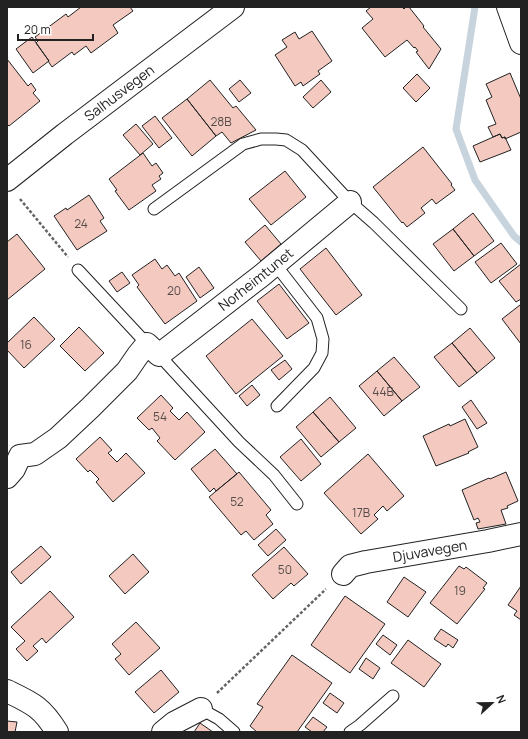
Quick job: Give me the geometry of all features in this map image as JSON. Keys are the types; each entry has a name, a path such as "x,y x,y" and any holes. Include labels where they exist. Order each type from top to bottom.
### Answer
{"street":[{"name":"Salhusvegen","path":"12,188 233,7"},
{"path":"513,11 521,43"},
{"name":"Norheimtunet","path":"7,477 14,469 20,456 35,454 58,438 127,371 138,355 153,350 275,264 350,202"},
{"name":"Djuvavegen","path":"343,574 350,566 366,562 521,534"},
{"path":"7,691 33,703 50,721 57,732"},
{"path":"163,732 174,723 201,709"}],"lane":[{"path":"154,208 243,144 261,139 286,140 302,150 350,202 374,223 461,309"},
{"path":"275,264 317,318 322,339 322,353 314,368 277,406"},
{"path":"78,270 234,436 274,475 297,504"},
{"path":"350,732 393,696"},
{"path":"201,709 219,719 234,732"}],"path":[{"path":"12,188 78,270"},
{"path":"201,709 343,574"}],"building":[{"path":"81,7 130,7 133,11 113,25 118,33 91,53 86,46 74,55 72,52 52,67 36,43 38,41 35,37 66,14 68,17"},
{"path":"371,7 402,7 404,9 409,7 441,49 429,69 416,52 418,51 415,47 414,48 407,40 385,57 362,28 373,19 366,11"},
{"path":"312,31 332,61 318,71 320,74 303,86 301,82 295,86 275,55 287,47 282,40 295,32 299,39"},
{"path":"32,37 49,61 33,73 16,49"},
{"path":"7,59 28,86 31,83 36,90 33,93 40,101 9,126 7,124"},
{"path":"510,73 521,99 521,132 505,139 505,137 502,138 500,134 493,137 488,127 496,124 486,100 492,97 486,84"},
{"path":"417,74 430,88 416,102 403,88"},
{"path":"210,80 233,108 236,106 256,130 231,143 222,132 216,136 187,99"},
{"path":"240,80 251,93 239,102 229,89"},
{"path":"321,80 331,92 313,108 303,97"},
{"path":"187,99 216,136 192,156 162,118"},
{"path":"155,116 172,138 159,148 142,126"},
{"path":"136,124 153,144 140,155 123,135"},
{"path":"500,134 502,138 505,137 511,150 480,162 473,146"},
{"path":"423,147 455,190 436,204 432,199 421,208 425,213 407,227 403,222 402,223 373,187"},
{"path":"143,153 152,166 156,163 163,173 159,176 161,179 152,185 156,191 129,210 115,191 117,190 109,179"},
{"path":"285,171 306,197 271,225 249,199"},
{"path":"89,195 104,218 100,221 107,231 77,250 54,216 66,208 67,210"},
{"path":"473,213 494,241 474,256 453,229"},
{"path":"265,225 281,244 261,261 245,242"},
{"path":"453,229 474,256 454,271 433,244"},
{"path":"17,234 45,269 7,300 7,242"},
{"path":"501,243 517,264 491,283 475,262"},
{"path":"326,248 362,295 336,315 300,269"},
{"path":"155,259 162,269 167,265 175,276 179,273 197,301 165,324 137,287 139,285 132,275"},
{"path":"521,264 521,299 516,302 499,281"},
{"path":"199,267 214,288 200,298 186,277"},
{"path":"122,272 130,283 117,292 109,281"},
{"path":"279,284 309,323 287,339 257,301"},
{"path":"520,305 521,307 521,344 502,319"},
{"path":"34,317 55,339 24,368 7,350 7,343"},
{"path":"252,319 283,356 236,394 206,356"},
{"path":"79,327 104,353 85,371 60,346"},
{"path":"470,328 495,358 477,373 452,343"},
{"path":"452,343 477,373 459,387 434,357"},
{"path":"394,357 420,387 402,401 377,371"},
{"path":"285,360 292,369 279,380 271,370"},
{"path":"377,371 402,401 384,416 359,386"},
{"path":"252,385 260,395 247,406 239,396"},
{"path":"161,395 173,408 170,411 179,420 187,412 205,432 175,460 157,441 160,438 152,428 149,430 137,418"},
{"path":"330,397 356,428 339,442 313,412"},
{"path":"471,400 487,423 477,429 462,407"},
{"path":"313,412 339,442 321,457 296,427"},
{"path":"465,419 478,447 468,452 469,453 436,466 423,436 449,424 450,426"},
{"path":"100,437 112,450 108,453 117,462 126,453 145,473 113,502 96,482 99,479 90,470 88,472 76,459"},
{"path":"301,439 321,464 301,481 280,457"},
{"path":"215,449 237,474 216,491 214,488 210,492 191,469"},
{"path":"368,454 404,496 387,511 383,506 374,515 378,519 361,534 324,493"},
{"path":"239,472 271,510 266,515 273,524 254,540 246,531 241,535 209,497"},
{"path":"506,472 518,501 507,506 508,508 501,510 506,524 478,529 476,523 480,522 478,518 474,520 462,490"},
{"path":"276,529 286,540 268,556 258,545"},
{"path":"41,546 51,557 21,584 11,572"},
{"path":"284,547 308,574 294,586 291,583 273,599 252,575"},
{"path":"133,554 149,572 125,594 109,576"},
{"path":"459,566 464,569 466,567 487,583 483,588 485,589 457,624 430,603"},
{"path":"404,577 426,592 408,617 387,602"},
{"path":"521,586 521,620 514,615 517,611 508,605"},
{"path":"50,591 74,617 46,643 42,638 33,646 38,651 27,661 16,649 25,641 11,627"},
{"path":"345,596 385,624 350,673 311,645"},
{"path":"136,622 160,648 129,675 115,659 121,654 112,644"},
{"path":"441,629 458,640 453,648 448,644 446,647 434,639"},
{"path":"383,635 397,645 390,655 376,644"},
{"path":"408,640 441,664 424,687 391,663"},
{"path":"292,655 332,683 297,732 257,732 250,726 263,707 257,704"},
{"path":"366,658 380,668 373,679 359,669"},
{"path":"161,670 179,692 154,713 135,692"},
{"path":"330,693 344,703 337,713 323,703"},
{"path":"313,717 327,727 323,732 312,732 305,727"},
{"path":"7,721 17,722 15,732 7,732"},
{"path":"200,723 213,732 194,732"}],"waterway":[{"path":"475,7 456,129 475,180 514,236 521,242"}]}
